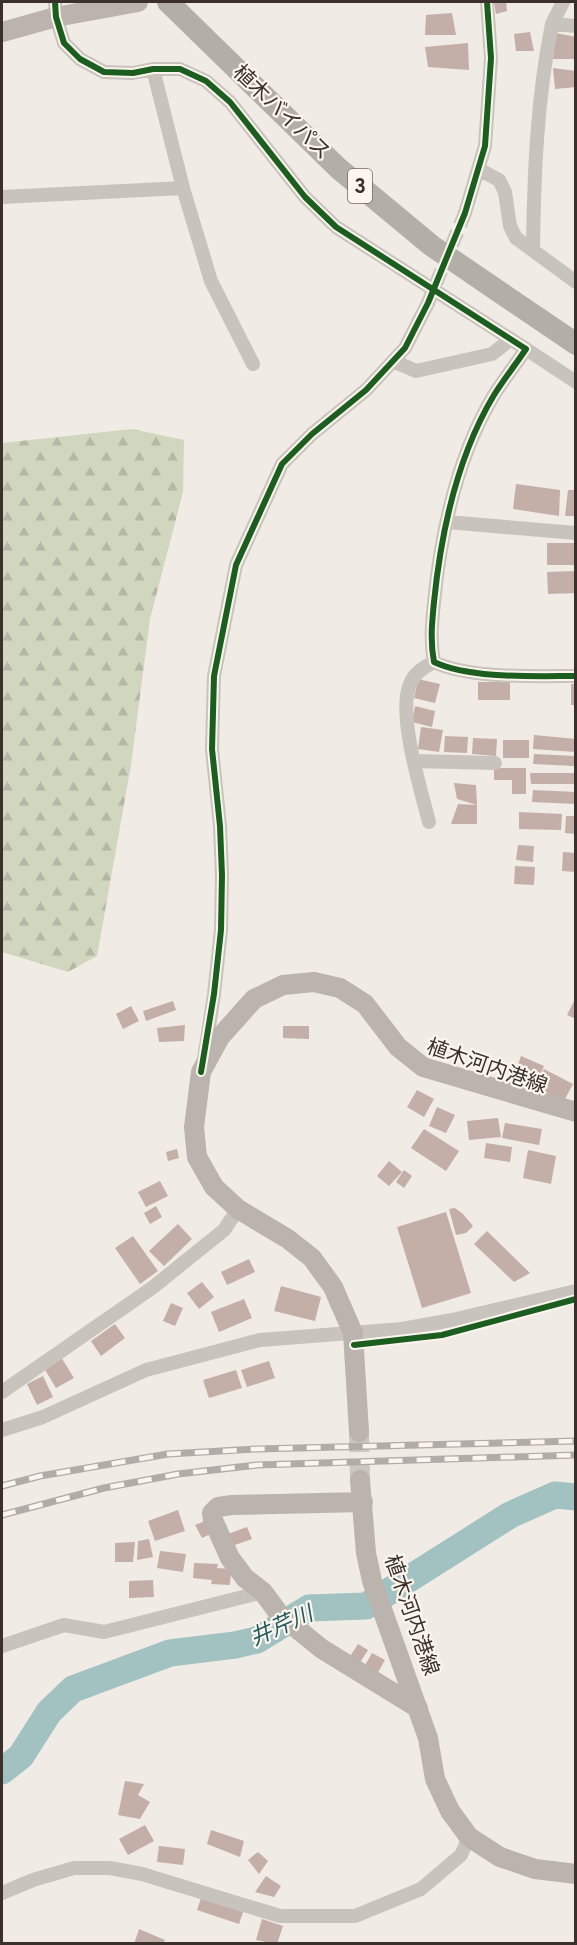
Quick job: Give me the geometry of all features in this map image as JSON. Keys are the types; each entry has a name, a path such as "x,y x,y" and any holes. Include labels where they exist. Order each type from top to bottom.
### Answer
{"highway":[{"name":"植木バイパス","path":"168,2 347,175 432,246 576,344"}],"main road":[{"path":"2,32 56,9 138,2"},
{"name":"植木河内港線","path":"359,1432 353,1334 333,1287 312,1258 288,1239 238,1209 214,1187 197,1157 194,1127 201,1072 220,1037 254,999 283,985 314,982 340,988 365,1004 398,1047 423,1067 576,1112"},
{"name":"植木河内港線","path":"360,1480 366,1553 372,1581 428,1738 435,1779 450,1811 469,1837 500,1857 535,1869 576,1874"},
{"name":"植木河内港線","path":"363,1502 279,1503 218,1507 212,1513 230,1558 245,1578 263,1592 280,1615 322,1649 418,1708"}],"street":[{"path":"465,213 484,146 491,58 487,2"},
{"path":"533,249 533,191 543,83 552,24 563,2"},
{"path":"56,9 64,43 80,59 104,72 133,73 153,69 180,69 206,81 230,102 305,197 336,227 576,382"},
{"path":"552,24 576,26"},
{"path":"153,69 183,188 211,281 253,364"},
{"path":"478,169 499,180 505,192 510,226 516,238 576,282"},
{"path":"2,197 183,188"},
{"path":"201,1072 214,994 221,930 220,826 212,748 214,676 236,564 282,464 312,434 366,390 405,348 428,303"},
{"path":"393,361 416,371 492,354 512,339"},
{"path":"434,662 431,646 438,568 447,522 460,475 479,425 494,395 526,349"},
{"path":"447,522 576,533"},
{"path":"434,662 449,669 528,676 576,676"},
{"path":"429,822 414,761 407,717 407,698 410,683 421,669 434,662"},
{"path":"414,761 495,763"},
{"path":"2,1392 177,1269 224,1230 238,1209"},
{"path":"2,1430 43,1417 146,1370 260,1340 402,1329 452,1320 576,1291"},
{"path":"2,1646 64,1625 104,1632 263,1592"},
{"path":"2,1893 33,1880 74,1868 110,1868 142,1874 280,1916 355,1916 421,1889 461,1855 469,1837"}],"green space":[{"path":"132,429 184,440 183,492 150,619 131,765 97,956 68,972 2,952 2,443"}],"building":[{"path":"494,2 506,2 507,11 496,14"},
{"path":"452,13 456,35 425,35 426,15"},
{"path":"530,32 534,51 516,51 514,34"},
{"path":"556,33 576,37 576,59 553,59"},
{"path":"468,43 469,70 428,67 425,47"},
{"path":"553,68 576,71 576,87 555,89"},
{"path":"516,484 560,490 559,516 513,509"},
{"path":"568,490 576,490 576,516 565,516"},
{"path":"547,543 575,543 576,565 547,565"},
{"path":"576,571 576,593 548,594 547,572"},
{"path":"418,679 440,684 435,703 414,698"},
{"path":"478,682 510,682 510,700 478,700"},
{"path":"571,684 576,684 576,705 571,705"},
{"path":"415,706 435,711 432,727 412,722"},
{"path":"421,727 443,730 439,752 418,749"},
{"path":"534,735 576,739 575,752 533,749"},
{"path":"445,736 468,737 467,753 444,752"},
{"path":"473,738 497,739 496,756 472,754"},
{"path":"503,740 529,740 529,758 503,758"},
{"path":"534,754 575,756 574,766 533,764"},
{"path":"494,768 526,768 526,794 512,794 512,780 494,780"},
{"path":"530,773 575,773 575,784 531,784"},
{"path":"454,783 476,785 477,805 457,799"},
{"path":"533,790 576,792 576,804 532,802"},
{"path":"458,804 477,805 477,824 451,824"},
{"path":"519,812 562,814 561,830 519,829"},
{"path":"566,816 576,816 576,834 565,833"},
{"path":"518,845 534,846 533,862 516,860"},
{"path":"563,852 576,853 576,872 562,871"},
{"path":"515,866 535,867 534,885 514,884"},
{"path":"576,997 576,1019 567,1015"},
{"path":"173,1001 176,1010 146,1021 143,1011"},
{"path":"131,1006 139,1021 123,1029 116,1014"},
{"path":"185,1025 184,1041 159,1042 157,1028"},
{"path":"283,1026 309,1026 309,1039 283,1038"},
{"path":"521,1056 544,1066 540,1076 544,1069 573,1084 564,1101 535,1087 537,1082 533,1079 535,1077 516,1070"},
{"path":"417,1090 434,1099 424,1117 407,1107"},
{"path":"437,1107 455,1115 446,1133 429,1126"},
{"path":"498,1118 501,1137 469,1140 467,1121"},
{"path":"505,1123 542,1129 539,1145 502,1138"},
{"path":"424,1129 459,1151 446,1171 411,1148"},
{"path":"486,1143 512,1147 510,1162 484,1158"},
{"path":"177,1149 179,1158 168,1161 166,1152"},
{"path":"528,1150 556,1156 551,1184 523,1178"},
{"path":"389,1161 402,1172 389,1186 377,1176"},
{"path":"404,1170 412,1176 404,1188 396,1182"},
{"path":"160,1181 168,1196 146,1207 138,1192"},
{"path":"156,1206 162,1217 150,1224 144,1213"},
{"path":"455,1208 473,1226 466,1233 456,1235 449,1209"},
{"path":"446,1212 471,1293 422,1308 397,1227"},
{"path":"178,1224 192,1239 164,1266 149,1251"},
{"path":"487,1231 530,1273 514,1282 474,1244"},
{"path":"133,1236 158,1271 140,1284 115,1248"},
{"path":"249,1259 255,1272 227,1285 221,1272"},
{"path":"202,1282 214,1297 199,1309 187,1293"},
{"path":"281,1286 321,1297 315,1321 274,1311"},
{"path":"244,1299 252,1318 219,1332 211,1312"},
{"path":"171,1303 183,1308 175,1326 163,1321"},
{"path":"115,1324 125,1338 101,1356 91,1341"},
{"path":"61,1357 74,1378 56,1388 44,1368"},
{"path":"269,1361 275,1378 247,1387 241,1370"},
{"path":"236,1370 242,1388 209,1398 203,1380"},
{"path":"43,1376 53,1397 37,1405 27,1384"},
{"path":"178,1510 185,1531 155,1541 148,1521"},
{"path":"205,1521 211,1534 202,1538 195,1525"},
{"path":"247,1527 252,1539 232,1546 228,1534"},
{"path":"149,1539 153,1557 137,1560 138,1541"},
{"path":"135,1542 133,1562 115,1562 115,1543"},
{"path":"160,1551 186,1554 183,1572 157,1568"},
{"path":"194,1563 218,1564 217,1568 231,1569 230,1585 211,1584 212,1580 193,1578"},
{"path":"153,1580 154,1597 129,1598 129,1581"},
{"path":"358,1644 368,1650 359,1664 349,1658"},
{"path":"372,1653 385,1660 377,1674 364,1667"},
{"path":"125,1781 144,1784 138,1795 150,1802 140,1819 118,1815"},
{"path":"145,1825 154,1841 128,1855 119,1839"},
{"path":"211,1830 244,1841 240,1857 207,1844"},
{"path":"159,1846 185,1849 183,1865 157,1862"},
{"path":"258,1852 268,1861 259,1874 248,1860"},
{"path":"266,1876 281,1886 274,1897 255,1892"},
{"path":"202,1895 244,1909 239,1924 197,1910"},
{"path":"262,1919 283,1926 277,1944 256,1940"},
{"path":"139,1929 165,1940 163,1944 134,1944"}],"waterway":[{"name":"井芹川","path":"2,1771 21,1756 49,1712 73,1689 170,1653 257,1640 309,1608 366,1606 510,1515 555,1495 576,1497"}],"tunnel":[{"path":"428,303 465,213"},
{"path":"359,1432 360,1480"}],"railway":[{"path":"2,1486 40,1476 168,1454 257,1449 576,1441"},
{"path":"2,1515 104,1488 178,1474 257,1465 576,1455"}],"cycle path":[{"path":"55,2 56,17 64,43 80,59 104,72 133,73 153,69 180,69 206,81 230,102 305,197 336,227 526,349 481,418 453,495 437,575 432,624 434,662 484,674 576,676"},
{"path":"201,1072 214,994 221,930 220,826 212,749 214,676 236,565 282,464 312,434 366,390 405,348 428,303 465,213 485,146 491,58 487,2"},
{"path":"354,1345 442,1335 576,1299"}]}
